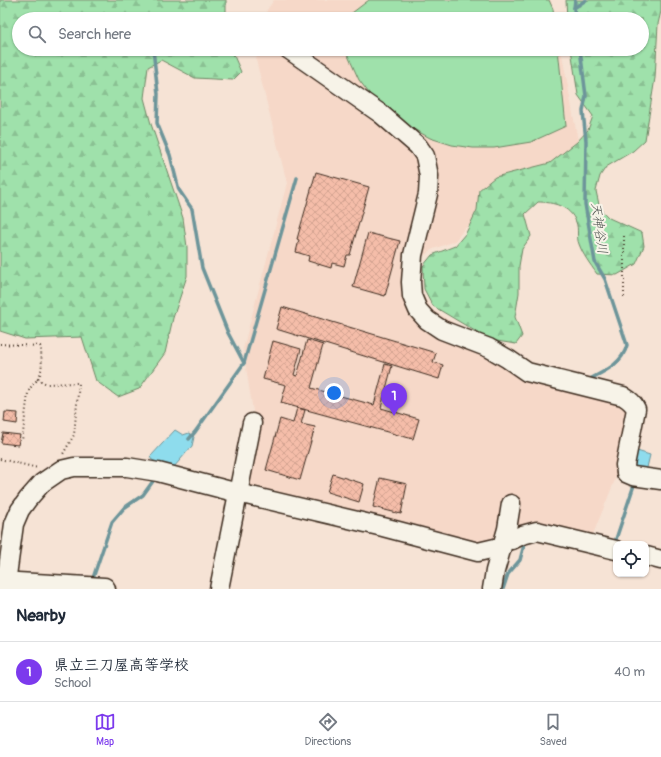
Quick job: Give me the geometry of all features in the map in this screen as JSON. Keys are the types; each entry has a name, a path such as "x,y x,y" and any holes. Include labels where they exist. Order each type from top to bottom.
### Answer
{"main road":[{"path":"15,585 104,589"}],"street":[{"path":"298,56 381,114 418,146 425,156 430,176 428,194 413,255 411,282 412,296 418,310 427,320 442,330 488,348 527,372 623,396 629,400 633,403 636,409 625,465 626,473 633,476 661,480"},
{"path":"218,589 252,424"},
{"path":"15,585 14,524 20,510 42,483 62,470 74,467 127,467 158,472 238,493 383,527 478,552 495,548"},
{"path":"492,589 495,571 508,529 511,504"},
{"path":"512,540 522,535 537,531 613,549"},
{"path":"649,557 661,560"}],"path":[{"path":"624,236 624,299"},
{"path":"0,344 40,346 41,348 41,370 38,379 31,386 28,393 22,441"},
{"path":"38,379 47,384 79,384 74,434 61,458"},
{"path":"0,459 41,468"}],"shaded area":[{"path":"274,0 551,0 554,12 267,12"},
{"path":"257,56 562,56 580,152 464,229 455,241 431,250 423,257 419,273 421,292 432,310 470,333 506,346 523,378 621,401 631,411 615,480 591,539 533,523 517,529 484,546 243,489 256,430 243,349 287,183 256,60"}],"green space":[{"path":"0,0 226,0 226,12 12,12 12,56 234,56 241,72 233,80 195,78 161,60 148,67 144,98 151,124 183,218 187,247 187,276 173,318 165,353 139,389 118,397 96,381 82,337 25,339 0,331"},
{"path":"369,0 549,0 553,12 353,12"},
{"path":"566,0 661,0 655,78 645,140 633,151 606,167 600,176 596,191 600,209 609,218 642,233 644,246 636,264 617,275 597,274 581,248 578,241 577,225 570,212 555,204 538,202 525,214 531,236 522,249 519,266 519,293 515,317 522,336 516,344 490,340 433,306 424,289 423,266 432,255 455,246 466,233 477,210 479,190 495,177 550,163 577,142 588,130 593,116 578,95 572,56 649,56 649,12 567,12"},
{"path":"348,56 559,56 566,126 531,142 494,148 473,148 452,145 430,138 408,126 372,97 359,80"}],"water":[{"path":"175,430 183,435 189,433 194,437 192,446 174,467 166,468 158,462 152,460 150,457"},
{"path":"637,451 650,455 645,476 631,472"}],"building":[{"path":"316,172 369,187 350,255 347,255 344,266 332,263 331,268 308,261 309,256 296,252 299,240 297,239"},
{"path":"368,233 400,241 385,296 353,287"},
{"path":"282,307 436,353 433,362 443,365 439,379 276,329"},
{"path":"307,340 323,345 311,388 374,405 385,364 392,366 381,408 419,419 413,439 281,403 286,385 263,379 273,341 301,349 294,375 297,376"},
{"path":"297,408 305,410 301,424 315,427 300,480 266,470 280,419 293,423"},
{"path":"5,412 18,413 17,424 4,422"},
{"path":"3,433 20,435 18,445 1,443"},
{"path":"333,474 364,484 359,502 327,492"},
{"path":"380,478 407,484 401,514 373,507"}],"waterway":[{"name":"天神谷川","path":"574,12 575,0"},
{"path":"574,8 586,0"},
{"path":"154,56 158,94 157,123 170,155 179,190 192,209 202,268 228,333 244,363"},
{"name":"天神谷川","path":"581,56 586,96 583,111 586,141 585,204 595,262 605,279 627,345 621,358 616,363 605,371 586,381"},
{"path":"189,439 244,363 297,178"},
{"path":"91,580 112,522 124,508 143,495 156,477"},
{"name":"天神谷川","path":"615,541 635,482"},
{"name":"天神谷川","path":"503,589 508,574 520,560 524,545"}],"place":[{"name":"県立三刀屋高等学校","path":"394,416"}]}
